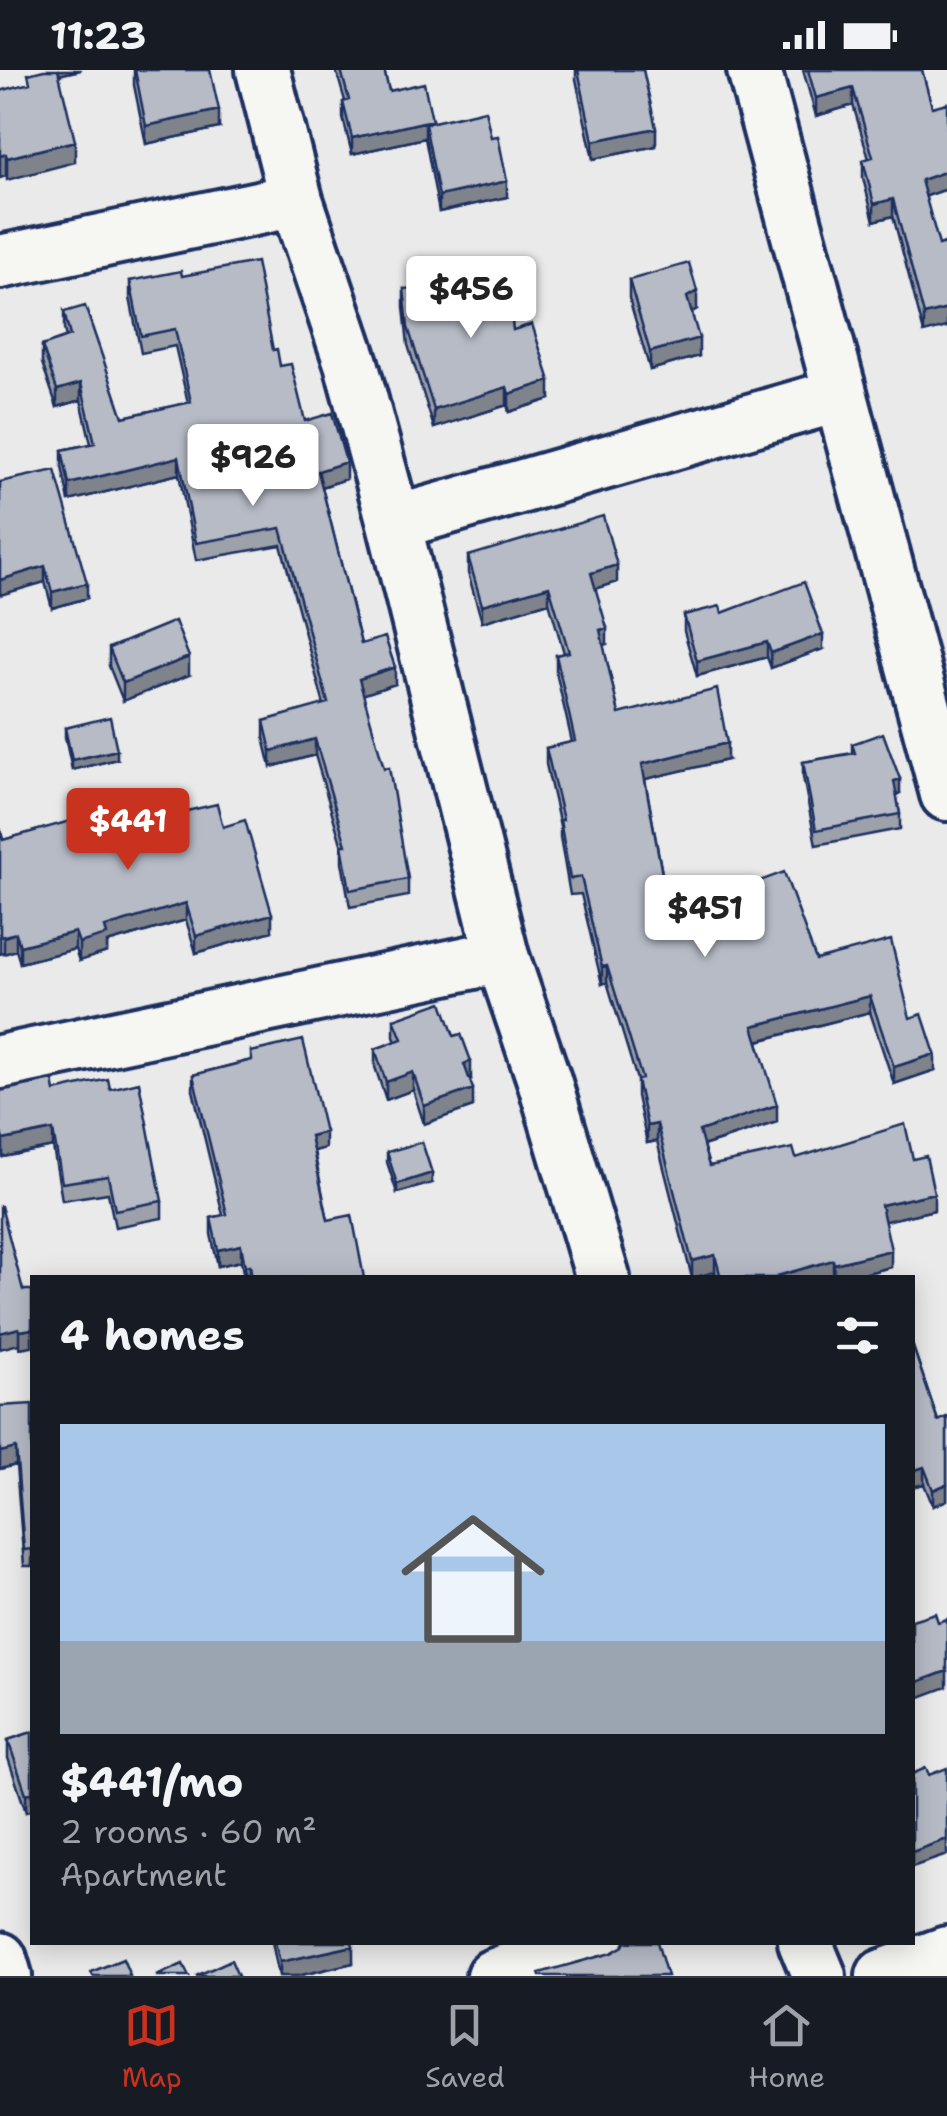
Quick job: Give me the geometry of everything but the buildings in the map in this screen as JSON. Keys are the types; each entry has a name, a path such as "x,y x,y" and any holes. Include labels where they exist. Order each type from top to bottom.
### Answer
{"street":[{"path":"263,70 296,200 351,363 502,956 602,1275"},
{"path":"754,70 947,794"},
{"path":"0,262 296,200"},
{"path":"394,523 840,395"},
{"path":"0,1062 502,956"},
{"path":"493,1976 540,1958 592,1945"},
{"path":"806,1945 819,1976"},
{"path":"883,1976 947,1952"},
{"path":"0,1959 5,1976"}]}
